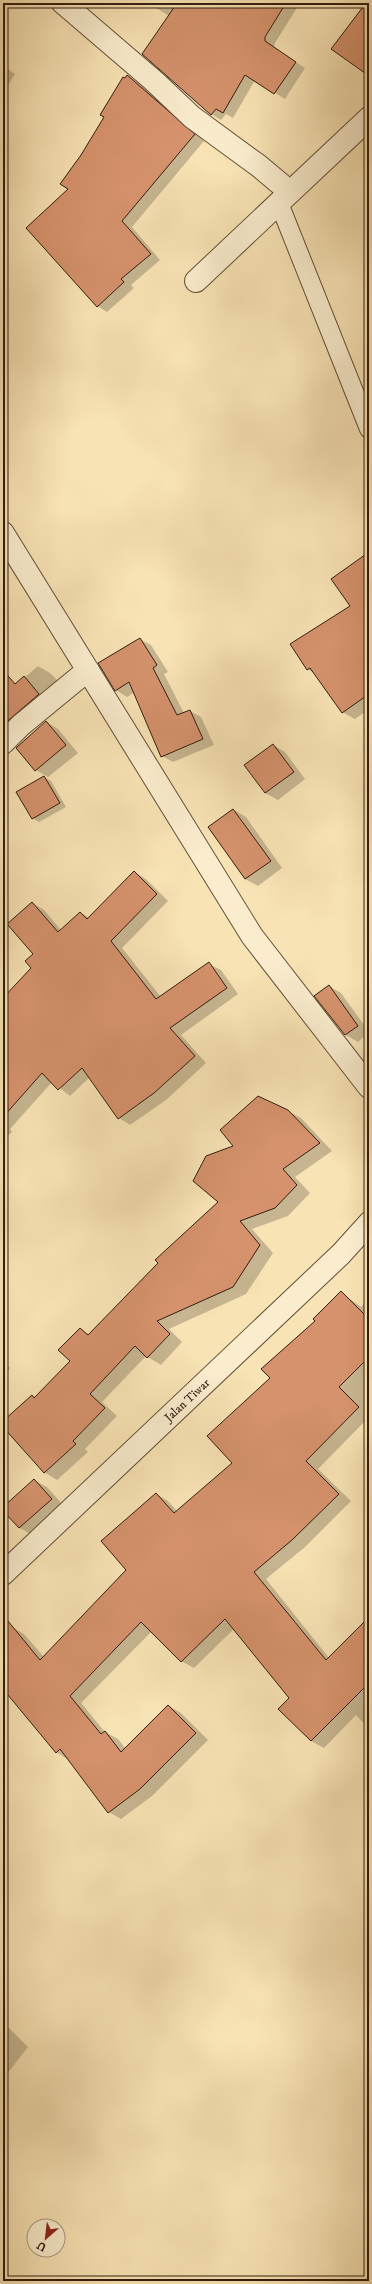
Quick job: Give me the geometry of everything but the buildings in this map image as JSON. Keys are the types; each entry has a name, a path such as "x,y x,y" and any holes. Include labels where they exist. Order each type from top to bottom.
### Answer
{"street":[{"path":"63,3 192,117 259,166 285,198"},
{"path":"196,281 369,118"},
{"path":"3,533 252,936 369,1087"},
{"path":"3,743 21,725 88,670"},
{"name":"Jalan Tiwar","path":"3,1574 336,1259 369,1223"}],"lane":[{"path":"285,198 369,429"}]}
